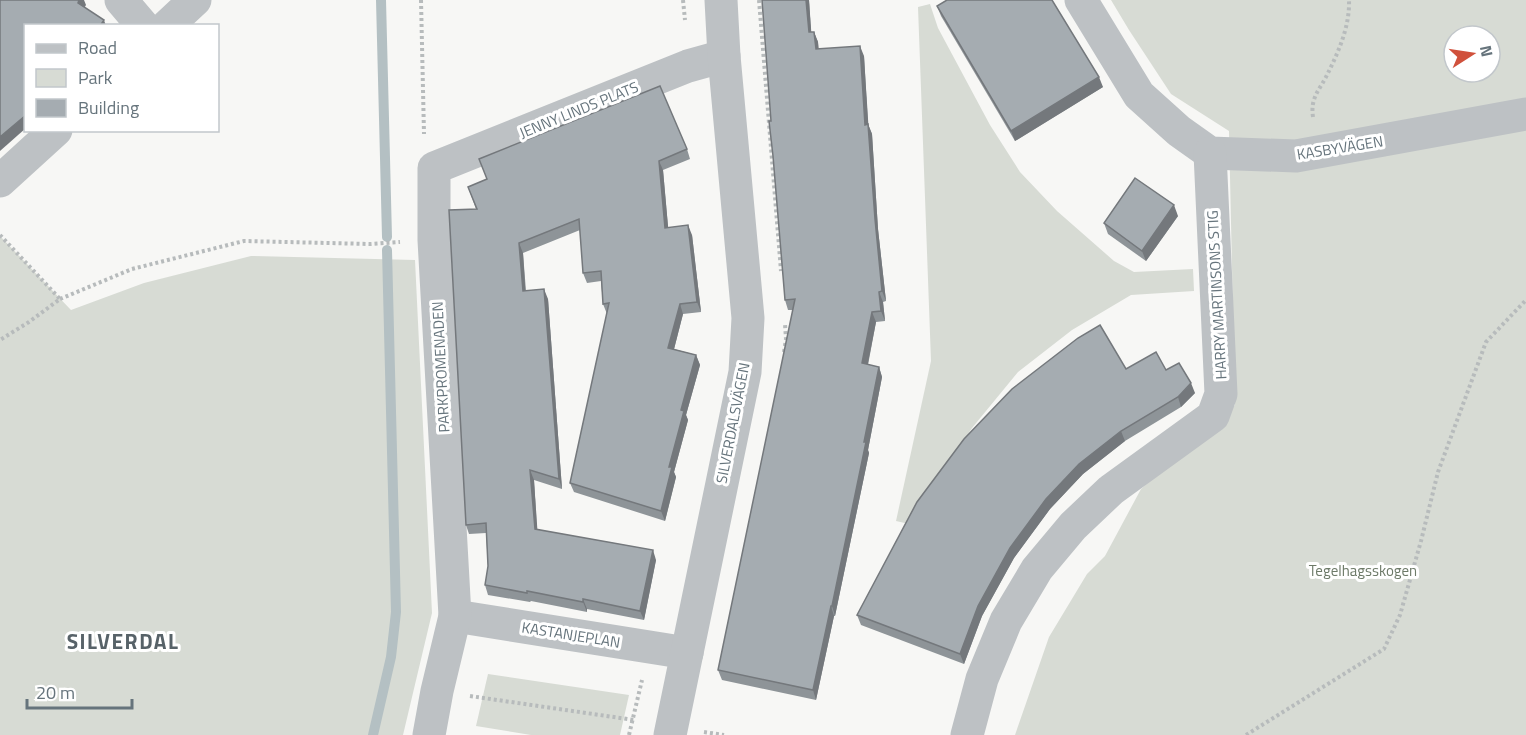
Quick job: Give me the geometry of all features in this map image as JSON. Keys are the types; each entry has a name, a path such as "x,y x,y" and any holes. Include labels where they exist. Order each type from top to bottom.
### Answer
{"street":[{"path":"121,0 141,24"},
{"path":"169,24 195,0"},
{"name":"SILVERDALSVÄGEN","path":"671,731 745,372 748,318 721,0"},
{"path":"1081,0 1139,95 1179,131 1210,153"},
{"name":"JENNY LINDS PLATS","path":"434,168 688,66 724,56"},
{"name":"KASBYVÄGEN","path":"1210,153 1296,156 1526,114"},
{"path":"0,181 54,132"},
{"name":"HARRY MARTINSONS STIG","path":"967,735 982,679 1006,621 1037,569 1073,526 1111,490 1213,416 1221,394 1210,153"},
{"name":"PARKPROMENADEN","path":"429,735 455,616 434,240 434,168"},
{"name":"KASTANJEPLAN","path":"455,616 687,653"}],"path":[{"path":"421,0 424,155 434,168"},
{"path":"683,0 688,66"},
{"path":"1315,94 1328,73 1344,35 1349,0"},
{"path":"0,234 60,299"},
{"path":"0,340 60,299 132,269 244,241 370,244 434,240"},
{"path":"1246,735 1384,649 1400,615 1438,472 1486,342 1526,300"},
{"path":"629,735 650,647"},
{"path":"437,691 632,720 671,731 724,735"}],"green space":[{"name":"Tegelhagsskogen","path":"1111,0 1526,0 1526,735 1015,735 1049,637 1087,574 1105,556 1141,489 1235,405 1229,131 1171,94"},
{"path":"930,4 938,28 990,125 1020,172 1057,211 1114,261 1134,272 1193,269 1194,291 1131,295 1072,330 1018,372 972,428 909,524 896,521 931,361 918,7"},
{"path":"0,236 71,310 144,283 251,256 415,260 432,613 403,735 0,735"},
{"path":"488,674 629,695 620,735 531,735 476,726"}],"building":[{"path":"0,0 79,0 78,3 104,20 101,24 24,24 24,117 0,137"},
{"path":"762,0 806,0 809,32 814,32 816,49 860,46 865,125 868,124 882,291 879,292 881,311 872,312 862,363 879,367 864,442 866,442 813,690 718,670 795,299 785,300 769,121 771,121"},
{"path":"947,0 1052,0 1099,77 1011,131 937,6"},
{"path":"660,86 687,149 659,161 665,228 688,225 697,302 680,304 668,348 696,355 681,410 684,411 669,467 672,467 661,511 570,483 609,303 603,304 601,271 583,273 579,219 519,243 523,291 544,289 559,479 530,470 535,529 653,550 640,611 583,599 583,602 485,585 488,566 486,523 466,525 449,210 477,209 468,187 487,179 479,159"},
{"path":"1135,178 1174,205 1142,251 1104,223"},
{"path":"1100,325 1126,369 1156,352 1166,370 1179,363 1191,383 1178,397 1121,431 1079,464 1046,499 1010,548 978,606 960,654 857,615 917,502 964,439 1012,389 1078,338"}],"waterway":[{"path":"381,0 387,237"},
{"path":"373,735 391,657 396,612 387,250"}],"district":[{"name":"SILVERDAL","path":"123,642"}]}
